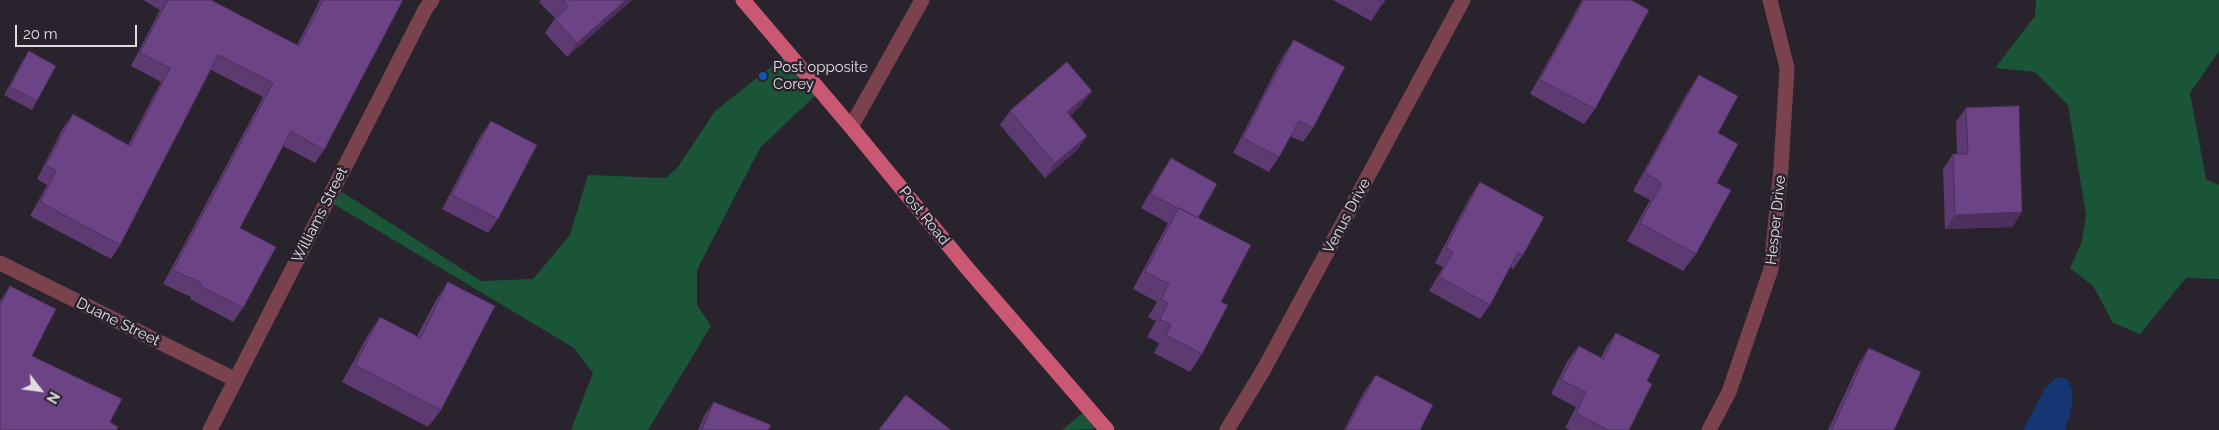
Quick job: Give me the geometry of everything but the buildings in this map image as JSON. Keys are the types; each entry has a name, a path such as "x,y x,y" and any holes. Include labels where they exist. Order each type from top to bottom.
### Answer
{"main road":[{"name":"Post Road","path":"743,0 967,268 1107,430"}],"street":[{"name":"Williams Street","path":"210,430 425,10 432,0"},
{"path":"851,127 922,0"},
{"name":"Venus Drive","path":"1227,430 1264,370 1463,0"},
{"name":"Hesper Drive","path":"1709,430 1729,392 1771,269 1781,168 1787,68 1770,0"},
{"name":"Duane Street","path":"0,263 236,380"}],"green space":[{"path":"2036,0 2219,0 2219,51 2190,93 2206,179 2219,185 2219,279 2186,278 2140,334 2113,323 2093,286 2070,268 2082,241 2086,215 2068,105 2035,72 1995,68 2035,16"},
{"path":"790,52 822,89 760,148 697,270 697,305 711,326 648,430 571,430 593,373 574,348 332,203 342,192 481,281 533,279 570,235 588,175 666,178 678,167 715,111"},
{"path":"1088,409 1100,422 1093,429 1062,430"}],"water":[{"path":"2056,378 2066,378 2072,390 2071,410 2065,430 2023,430 2045,388"}],"place":[{"name":"Post opposite Corey","path":"763,76"}]}
